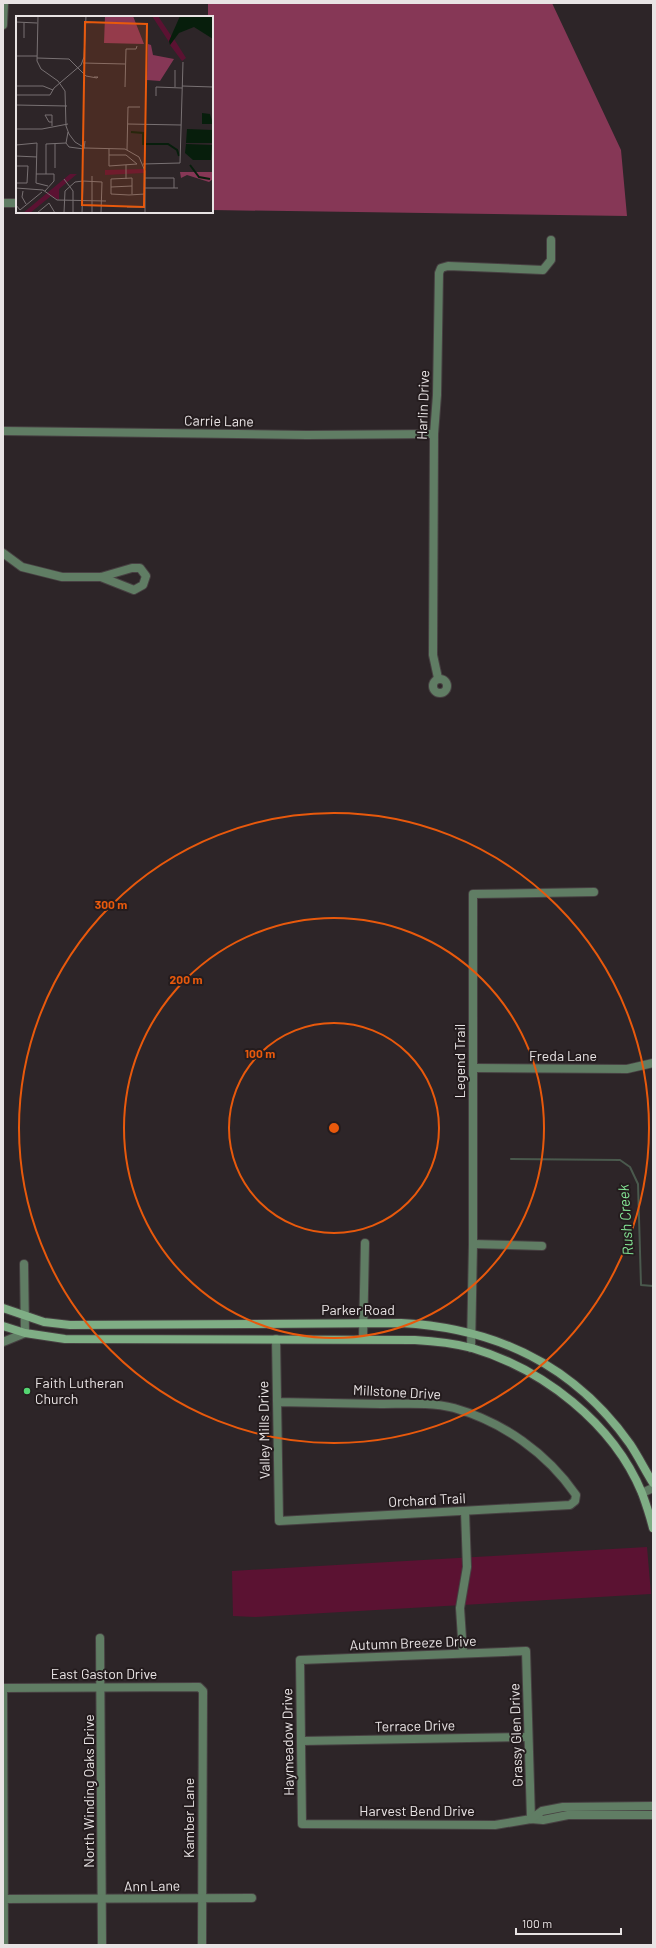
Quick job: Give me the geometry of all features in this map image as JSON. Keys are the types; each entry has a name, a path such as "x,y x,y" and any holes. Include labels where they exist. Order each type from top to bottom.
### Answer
{"main road":[{"name":"Parker Road","path":"3,1308 44,1322 70,1325 420,1324 471,1333 512,1346 542,1362 581,1390 605,1412 621,1433 653,1483"},
{"name":"Parker Road","path":"3,1326 25,1333 54,1338 82,1340 362,1340 441,1342 471,1348 517,1366 545,1383 594,1422 620,1454 642,1493 653,1528"}],"street":[{"path":"3,25 4,3"},
{"path":"3,203 16,203"},
{"name":"Harlin Drive","path":"438,678 433,655 434,434 437,395 438,282 441,268 448,266 543,270 549,266 551,260 551,240"},
{"name":"Carrie Lane","path":"3,431 307,435 434,434"},
{"path":"3,552 22,567 62,577 101,577 132,568 140,568 146,576 144,585 134,590 101,577"},
{"name":"Legend Trail","path":"471,1348 473,1244 473,894 594,892"},
{"name":"Freda Lane","path":"473,1068 628,1069 653,1063"},
{"path":"362,1340 365,1243"},
{"path":"473,1244 542,1246"},
{"path":"3,1342 25,1333 24,1264"},
{"name":"Valley Mills Drive","path":"276,1339 279,1521"},
{"name":"Millstone Drive","path":"277,1402 414,1404 453,1408 487,1421 516,1436 542,1456 563,1477 576,1495 575,1501"},
{"path":"642,1493 653,1488"},
{"name":"Orchard Trail","path":"279,1521 570,1505 575,1501"},
{"path":"463,1653 460,1608 467,1567 465,1511"},
{"name":"North Winding Oaks Drive","path":"100,1638 102,1945"},
{"name":"Autumn Breeze Drive","path":"300,1660 526,1651"},
{"name":"Grassy Glen Drive","path":"526,1651 531,1819"},
{"name":"Haymeadow Drive","path":"300,1660 302,1824"},
{"name":"East Gaston Drive","path":"3,1688 199,1687 203,1691"},
{"path":"3,1688 4,1945"},
{"name":"Kamber Lane","path":"202,1945 203,1691"},
{"name":"Terrace Drive","path":"302,1742 528,1737"},
{"name":"Harvest Bend Drive","path":"531,1819 542,1811 563,1807 653,1806"},
{"name":"Harvest Bend Drive","path":"302,1824 495,1825 531,1819 543,1820 568,1815 653,1815"},
{"name":"Ann Lane","path":"4,1899 102,1900 252,1898"}],"shaded area":[{"path":"208,3 552,3 621,150 627,216 213,210 213,16 208,16"},
{"path":"647,1547 651,1594 255,1617 233,1616 232,1571"}],"waterway":[{"name":"Rush Creek","path":"511,1159 620,1160 630,1167 638,1184 641,1285 653,1286"}],"place":[{"name":"Faith Lutheran Church","path":"27,1391"}]}
